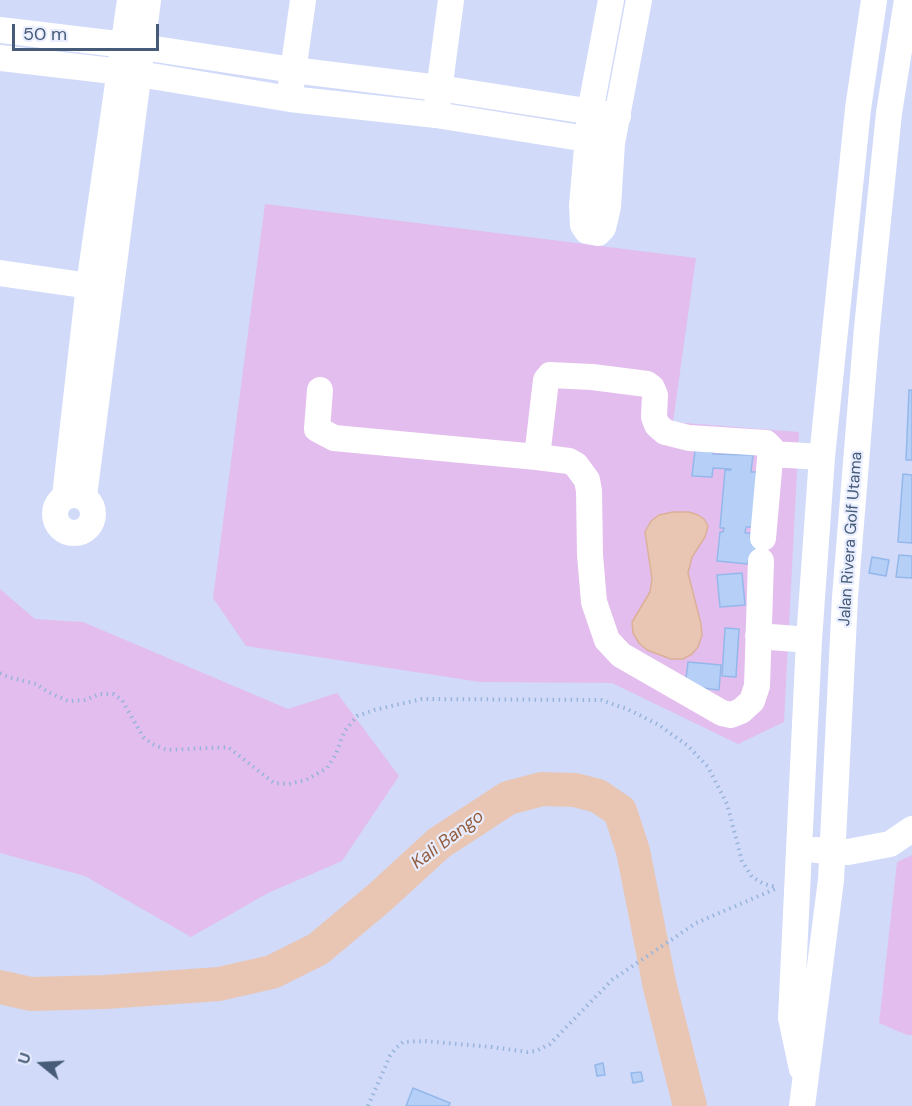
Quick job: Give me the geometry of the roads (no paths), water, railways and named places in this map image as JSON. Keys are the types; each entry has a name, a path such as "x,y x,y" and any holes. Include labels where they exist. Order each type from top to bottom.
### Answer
{"street":[{"path":"130,0 133,46"},
{"path":"74,496 99,287 133,46 148,0"},
{"path":"290,99 303,0"},
{"path":"436,115 451,0"},
{"path":"600,141 590,112 610,0"},
{"path":"600,141 618,116 639,0"},
{"name":"Jalan Rivera Golf Utama","path":"804,1078 791,1018 809,640 822,457 858,110 874,0"},
{"name":"Jalan Rivera Golf Utama","path":"802,1106 831,880 845,597 867,328 889,113 907,0"},
{"path":"0,30 439,88 618,116"},
{"path":"0,58 129,73 290,99 436,115 600,141"},
{"path":"858,110 889,113"},
{"path":"0,273 99,287"},
{"path":"320,390 317,429 334,438 537,457 576,465 587,480 594,602 608,640 621,655 722,712 731,715 741,711 752,700 757,686 762,550 771,448 766,443 689,438 665,432 657,425 654,417 655,395 647,384 592,377 550,375 546,380 537,457"},
{"path":"771,454 822,457"},
{"path":"758,636 809,640"},
{"path":"800,850 848,852 890,844 912,829"}],"waterway":[{"name":"Kali Bango","path":"0,987 31,994 105,992 219,984 272,972 318,949 379,898 439,843 508,798 542,789 575,790 598,796 620,811 633,851 660,987 690,1106"}]}
